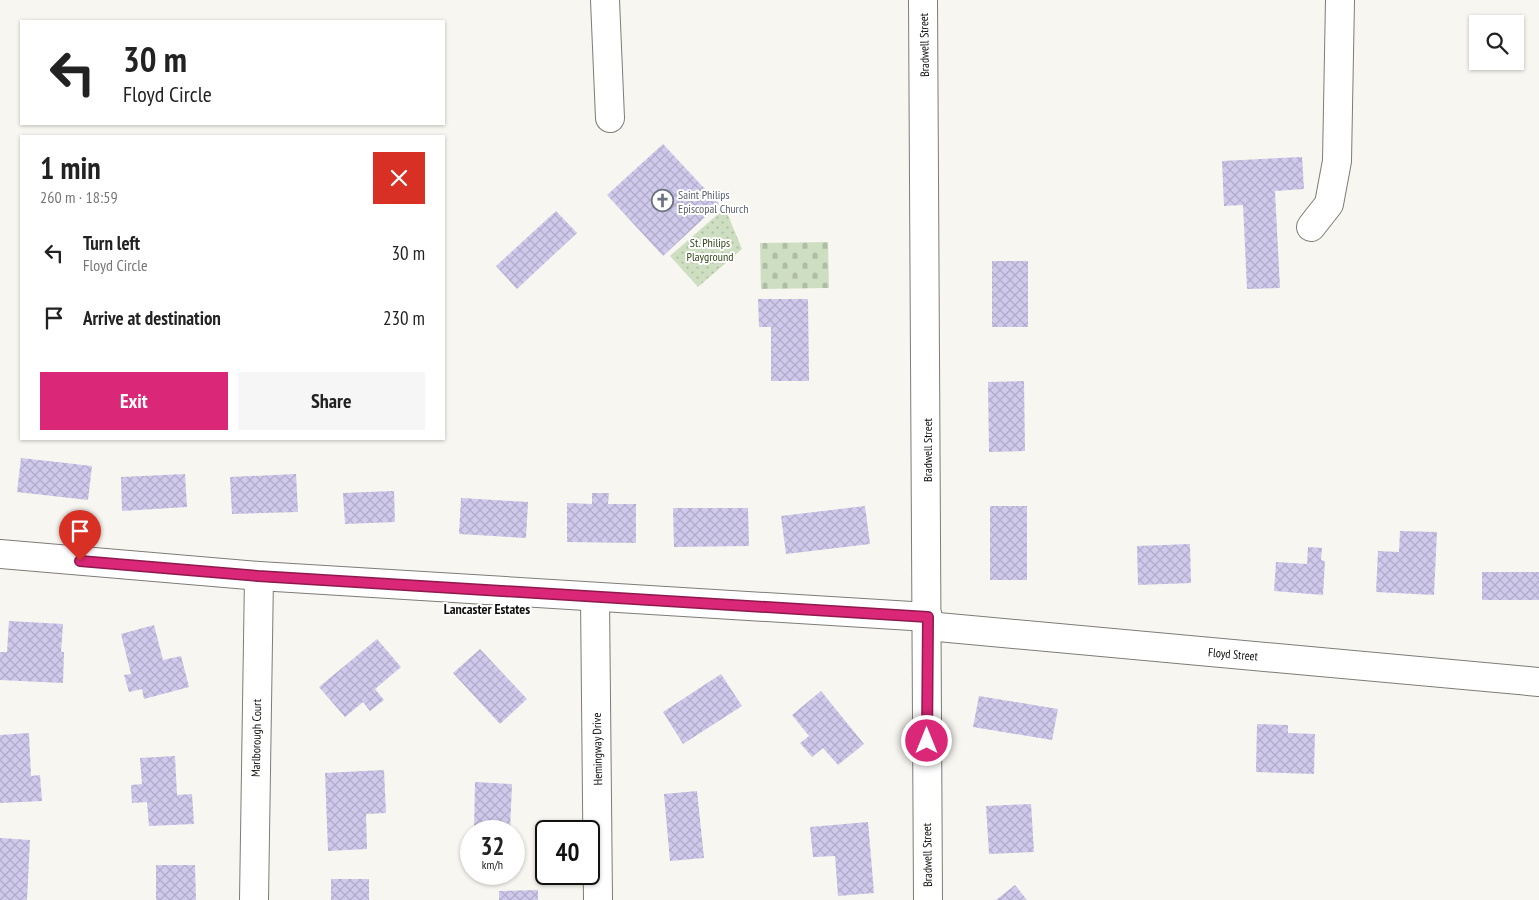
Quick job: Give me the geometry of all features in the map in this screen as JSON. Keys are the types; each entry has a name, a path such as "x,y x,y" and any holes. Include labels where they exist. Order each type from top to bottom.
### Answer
{"street":[{"path":"605,0 610,118"},
{"name":"Bradwell Street","path":"923,0 928,622 928,900"},
{"path":"1311,227 1329,204 1337,161 1340,0"},
{"name":"Floyd Street","path":"0,554 258,576 928,622 1539,682"},
{"name":"Marlborough Court","path":"254,900 258,576"},
{"name":"Hemingway Drive","path":"595,598 598,900"}],"green space":[{"name":"St. Philips Playground","path":"725,208 742,249 698,287 670,256"},
{"path":"828,242 829,288 761,289 760,243"}],"building":[{"path":"663,144 719,204 663,256 607,195"},
{"path":"1302,157 1304,189 1275,191 1280,288 1247,289 1243,205 1224,206 1222,161"},
{"path":"556,211 577,233 517,289 496,266"},
{"path":"992,261 1028,261 1028,327 992,327"},
{"path":"758,299 808,299 809,381 771,381 771,327 759,327"},
{"path":"1024,381 1025,451 989,452 988,382"},
{"path":"21,458 92,466 88,500 17,492"},
{"path":"185,474 187,507 122,511 121,477"},
{"path":"296,474 298,512 232,514 230,477"},
{"path":"394,491 395,522 345,524 343,493"},
{"path":"592,493 609,493 608,504 636,504 636,543 567,542 567,503 592,504"},
{"path":"461,498 528,502 526,538 459,534"},
{"path":"865,506 870,544 786,554 781,516"},
{"path":"990,506 1027,506 1027,580 990,580"},
{"path":"673,508 748,508 749,546 674,547"},
{"path":"1400,531 1437,532 1434,595 1376,592 1378,551 1399,552"},
{"path":"1190,544 1191,583 1138,585 1137,546"},
{"path":"1308,547 1322,548 1321,560 1325,561 1323,595 1274,591 1276,562 1307,564"},
{"path":"1482,572 1539,572 1539,600 1482,600"},
{"path":"9,621 63,624 61,652 64,652 63,683 0,680 0,652 7,652"},
{"path":"154,625 163,660 181,656 189,687 144,699 142,689 129,692 124,675 131,674 121,634"},
{"path":"377,639 401,667 375,689 384,700 370,711 363,702 345,717 319,687"},
{"path":"480,649 527,699 500,724 453,673"},
{"path":"721,674 742,706 683,744 663,712"},
{"path":"821,691 864,744 838,765 823,748 812,757 800,743 809,736 792,715"},
{"path":"979,696 1058,709 1052,740 973,727"},
{"path":"1257,724 1288,725 1288,733 1315,734 1314,774 1256,772"},
{"path":"29,733 31,776 40,775 42,801 0,803 0,735"},
{"path":"175,756 177,795 192,794 194,824 149,826 147,802 132,803 131,785 142,784 140,758"},
{"path":"384,770 386,813 366,814 367,849 328,851 325,773"},
{"path":"475,782 512,784 510,820 474,820"},
{"path":"697,791 704,858 670,861 664,794"},
{"path":"1031,804 1034,852 989,854 986,806"},
{"path":"868,822 874,893 838,896 835,856 813,857 810,827"},
{"path":"0,838 30,840 27,900 0,900"},
{"path":"156,865 195,865 196,900 156,900"},
{"path":"331,879 369,879 369,900 331,900"},
{"path":"1015,885 1027,900 996,900"},
{"path":"538,890 538,900 499,900 499,891"}],"place":[{"name":"Saint Philips Episcopal Church","path":"662,201"}],"district":[{"name":"Lancaster Estates","path":"487,609"}],"route":[{"path":"80,561 258,576 928,617 927,741"}]}
